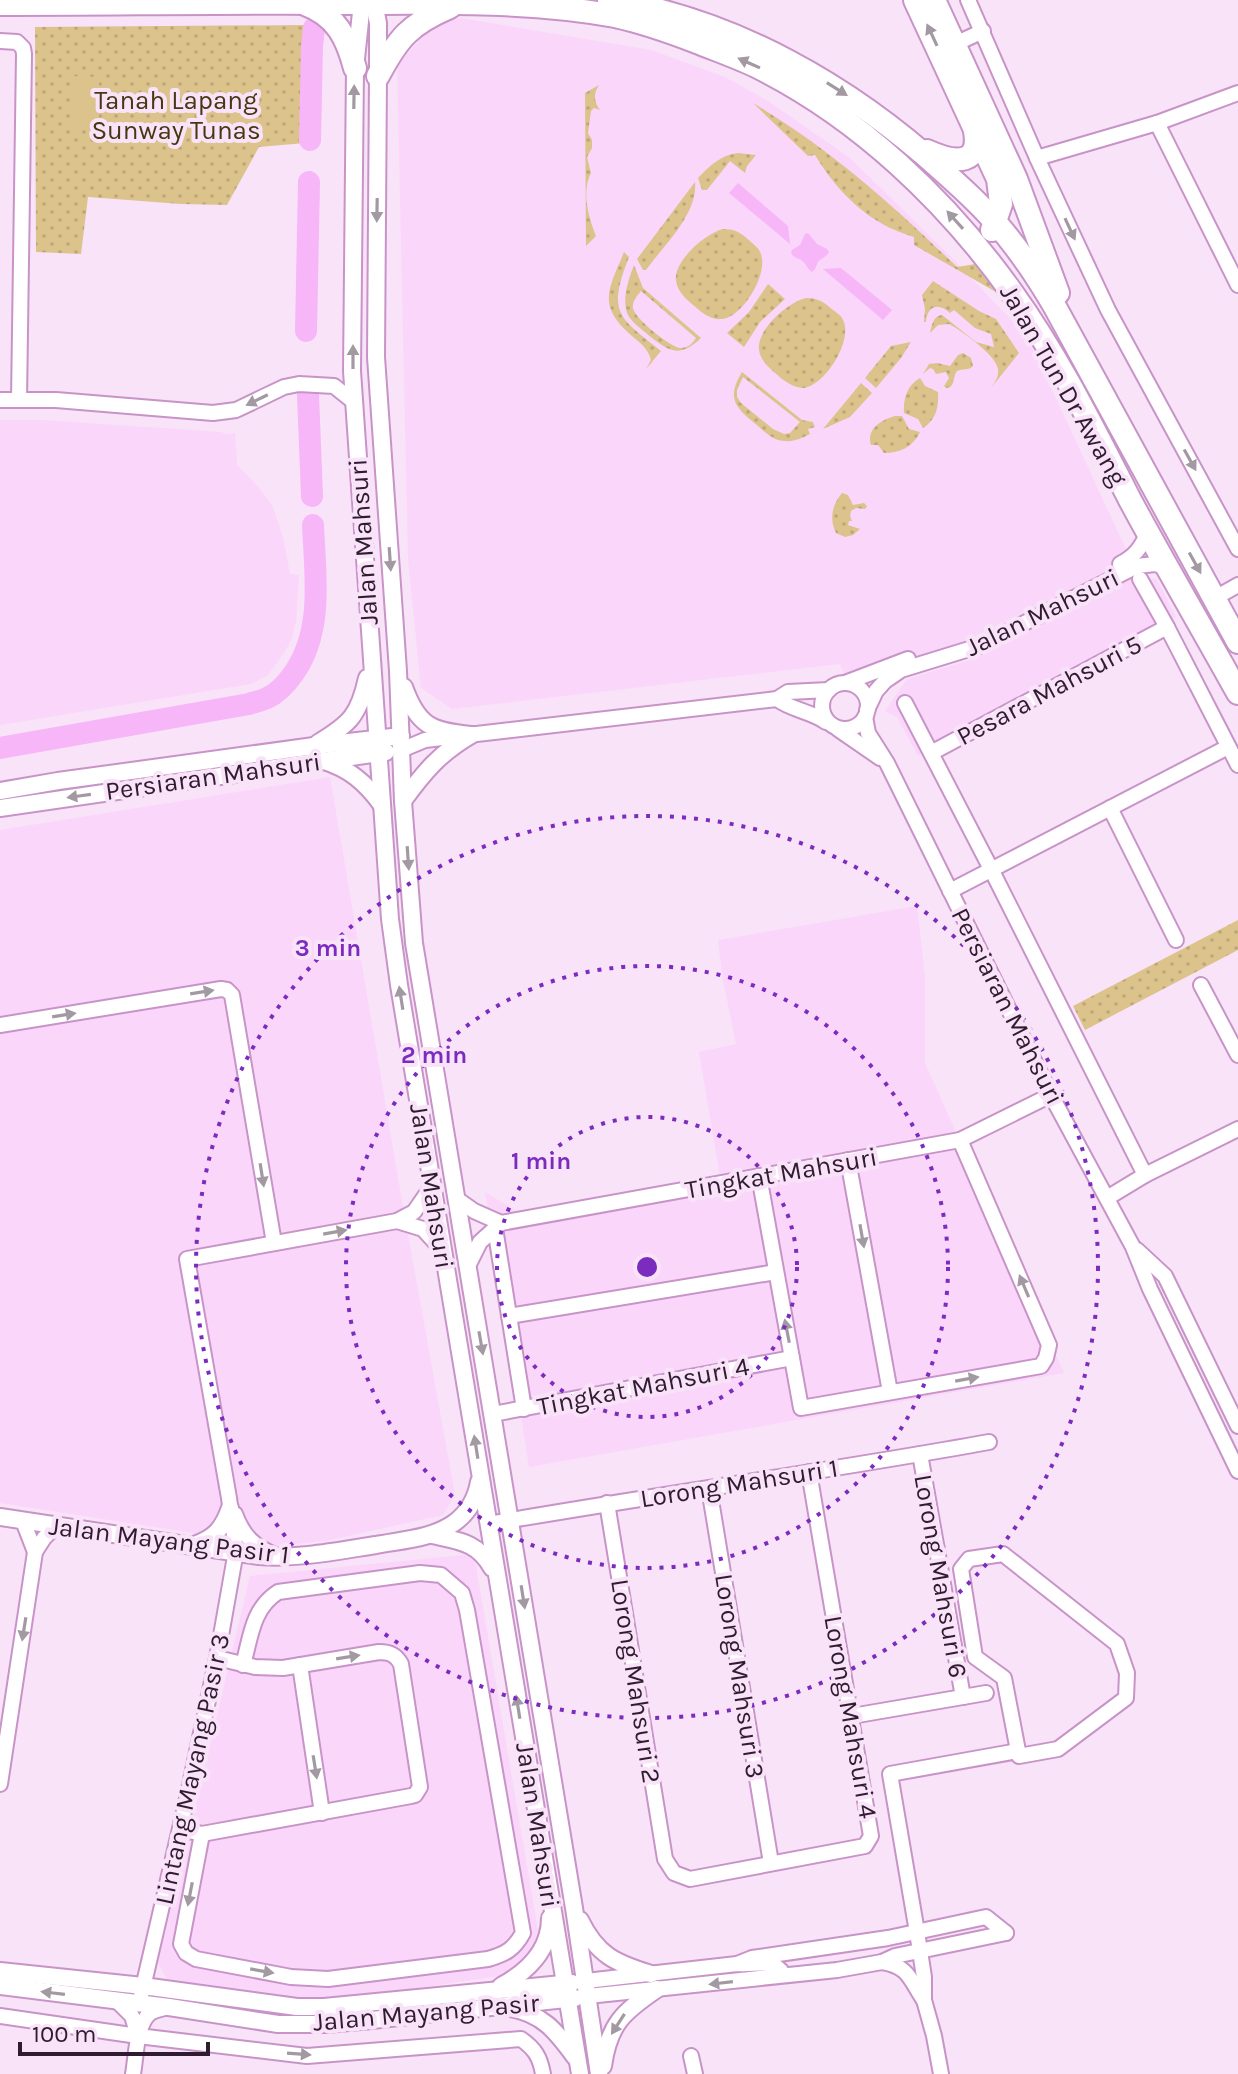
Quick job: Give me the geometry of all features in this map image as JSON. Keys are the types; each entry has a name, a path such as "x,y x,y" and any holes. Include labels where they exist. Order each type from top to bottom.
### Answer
{"main road":[{"name":"Jalan Tun Dr Awang","path":"609,0 703,24 752,43 834,87 915,146 996,222 1037,278 1077,347 1238,642"},
{"path":"915,0 998,179 1001,198 992,230 994,244 1068,356 1084,388 1112,465"},
{"path":"934,0 1016,179 1077,347"},
{"name":"Jalan Tun Dr Awang","path":"0,4 368,2 549,7 648,24 753,64 789,84 824,106 917,182 979,248 1036,327 1060,368 1238,693"},
{"path":"300,3 315,8 342,32 355,68"},
{"path":"378,76 393,48 409,30 435,13 459,3"},
{"path":"915,146 944,158 967,158 976,146 973,121"}],"street":[{"path":"968,0 1108,310 1238,549"},
{"name":"Jalan Mahsuri","path":"368,2 355,68 352,371 393,946 579,2068"},
{"name":"Jalan Mahsuri","path":"368,2 378,23 376,357 414,943 600,2074"},
{"path":"955,44 983,31"},
{"path":"0,41 17,42 23,48 19,400"},
{"path":"1037,158 1157,123 1238,93"},
{"path":"1157,123 1237,280"},
{"path":"0,400 56,400 213,413 243,407 284,387 299,384 334,386 354,402"},
{"path":"1148,532 1139,550 1137,568 1238,765"},
{"path":"1137,568 1155,564 1168,568"},
{"name":"Jalan Mahsuri","path":"845,683 979,646 1137,568"},
{"path":"1215,598 1238,585"},
{"name":"Pesara Mahsuri 5","path":"931,753 1167,627"},
{"path":"371,659 357,711 318,753 362,781 381,805"},
{"path":"866,713 867,702 859,689 845,683 825,695 823,715 834,727 850,729 861,722 866,713 876,691 899,666"},
{"path":"398,671 410,705 425,724 448,733 471,735"},
{"name":"Persiaran Mahsuri","path":"0,791 58,780 318,753 777,699 788,692 829,690"},
{"name":"Persiaran Mahsuri","path":"777,699 785,705 815,714 887,763"},
{"path":"905,703 1145,1175"},
{"name":"Persiaran Mahsuri","path":"866,713 868,733 887,763 1051,1095 1133,1247 1150,1289 1238,1471"},
{"path":"403,801 437,759 471,735"},
{"path":"950,891 1228,747"},
{"name":"Persiaran Mahsuri","path":"0,808 318,753"},
{"path":"1110,808 1176,940"},
{"path":"1201,985 1238,1055"},
{"path":"0,1009 1,1025 227,990 232,995 274,1243"},
{"name":"Tingkat Mahsuri","path":"498,1226 960,1140 1051,1095"},
{"path":"1107,1198 1145,1175 1238,1129"},
{"path":"759,1176 801,1408 1041,1366 1049,1345 960,1140"},
{"path":"848,1160 890,1392"},
{"path":"281,1558 266,1552 245,1536 230,1503 187,1259 397,1221 421,1206 432,1186"},
{"path":"457,1199 498,1226"},
{"path":"397,1221 423,1229 443,1251"},
{"path":"468,1266 480,1242 498,1226"},
{"path":"498,1226 524,1409"},
{"name":"Persiaran Mahsuri","path":"1133,1247 1165,1276 1238,1426"},
{"path":"509,1316 776,1272"},
{"name":"Tingkat Mahsuri 4","path":"493,1414 792,1358"},
{"name":"Lorong Mahsuri 1","path":"488,1524 989,1442"},
{"name":"Lorong Mahsuri 6","path":"920,1454 963,1697"},
{"name":"Lorong Mahsuri 4","path":"665,1859 674,1873 690,1879 865,1846 871,1836 809,1472"},
{"name":"Jalan Mayang Pasir 1","path":"0,1517 281,1558 432,1535 465,1513 473,1502 480,1477"},
{"name":"Lorong Mahsuri 3","path":"709,1488 771,1863"},
{"path":"192,1545 218,1532 230,1503"},
{"name":"Lintang Mayang Pasir 3","path":"140,2005 217,1658 236,1551 230,1503"},
{"name":"Lorong Mahsuri 2","path":"607,1503 665,1859"},
{"path":"23,1521 35,1552"},
{"path":"0,1784 35,1552 56,1526"},
{"name":"Jalan Mayang Pasir 1","path":"432,1535 470,1544 481,1551 497,1576"},
{"path":"1003,1554 1117,1644 1127,1673 1126,1698 1058,1749 1019,1756 1018,1751 1004,1678 975,1657 961,1569 969,1559 1003,1554"},
{"path":"202,1834 181,1944 186,1953 196,1959 291,1977 328,1979 488,1959 503,1955 515,1947 523,1933 462,1593 441,1575 420,1573 278,1592 258,1612 243,1665"},
{"path":"181,1829 202,1834 322,1813 415,1795 420,1787 398,1658 387,1652 379,1652 283,1668 243,1665 217,1658"},
{"path":"300,1665 322,1813"},
{"path":"852,1716 986,1693"},
{"path":"941,2074 924,2000 924,1977 890,1774 1018,1751"},
{"path":"549,1894 550,1925 542,1950 534,1962 493,1998 546,2022 555,2030 579,2068"},
{"path":"574,1908 588,1937 604,1954 654,1982"},
{"path":"587,1989 654,1982 837,1970 1006,1933 986,1917 840,1946 752,1958 654,1982 620,2017 604,2053 600,2074"},
{"path":"882,1962 904,1969 924,2000"},
{"path":"737,1964 773,1964 784,1975"},
{"name":"Jalan Mayang Pasir","path":"0,1971 297,2007 493,1998 587,1989"},
{"path":"366,1975 370,2003"},
{"name":"Jalan Mayang Pasir","path":"0,1986 278,2024 326,2024 493,1998"},
{"path":"118,2002 132,2016 138,2036"},
{"path":"133,2074 138,2036 147,2016 169,2007"},
{"name":"Jalan Mayang Pasir","path":"0,2016 307,2056 521,2039 540,2058 543,2074"},
{"path":"691,2056 695,2074"}],"shaded area":[{"path":"461,18 651,50 725,77 768,101 850,158 1019,328 1035,353 1131,560 965,641 862,673 844,674 840,664 452,709 421,688 408,559 397,64 435,24"},
{"path":"738,183 788,226 790,244 729,193"},
{"path":"808,233 829,252 812,272 791,253"},
{"path":"841,268 892,310 883,320 823,269"},
{"path":"0,420 235,433 237,465 272,505 283,537 290,574 299,575 292,638 268,675 251,684 0,725"},
{"path":"1137,574 1157,580 1176,617 918,756 897,717 885,711 907,679 976,658"},
{"path":"330,777 455,1495 443,1515 330,1540 277,1546 0,1503 0,830"},
{"path":"917,906 925,976 925,1063 1064,1373 529,1467 485,1192 516,1211 720,1177 699,1052 736,1044 718,940"},
{"path":"474,1554 540,1942 513,1974 317,2003 170,1985 158,1963 250,1576"}],"green space":[{"name":"Tanah Lapang Sunway Tunas","path":"306,25 305,143 259,147 227,205 88,197 81,254 36,252 35,27"},
{"path":"70,76 99,77 99,126 70,126"},
{"path":"599,85 595,98 600,110 594,108 591,111 588,133 592,148 587,157 591,173 587,205 596,236 586,246 585,93"},
{"path":"753,103 808,139 860,179 957,267 975,264 996,292 914,245 914,237 869,216 845,195 815,155 808,156"},
{"path":"738,153 756,155 745,173 730,161 707,190 702,190 698,178 711,165"},
{"path":"695,182 686,217 643,270 637,259"},
{"path":"723,229 738,232 759,250 762,269 746,302 730,316 719,319 712,318 688,301 679,290 676,273 692,249"},
{"path":"624,252 629,257 619,291 621,312 635,330 661,351 646,369 651,360 648,352 621,325 610,306 610,287"},
{"path":"634,265 643,288 701,338 693,345 679,351 667,348 627,313 627,287","holes":["641,291 696,338 690,345 681,348 662,338 635,313 633,305 636,297"]},
{"path":"933,281 996,319 1019,353 991,388 998,369 985,350 949,324 938,325 930,333 935,319 942,315 976,342 994,347 991,334 975,328 954,310 950,313 934,307 924,322 922,295"},
{"path":"768,284 785,299 760,322 744,347 727,333 749,312"},
{"path":"806,298 827,305 841,317 845,337 829,370 821,379 804,388 782,379 765,363 760,355 759,342 775,318"},
{"path":"911,342 876,388 865,378 891,346"},
{"path":"963,353 971,358 973,366 957,371 949,387 944,386 949,378 946,372 936,374 930,368 923,374 929,364 950,366"},
{"path":"742,372 802,420 813,422 815,427 808,429 810,434 795,440 781,441 767,434 739,409 734,397","holes":["743,377 800,422 790,433 773,429 737,397"]},
{"path":"920,378 925,386 938,392 936,413 923,428 918,419 904,413 907,393"},
{"path":"861,383 872,393 850,417 823,429"},
{"path":"902,416 909,429 920,432 914,442 905,448 884,453 878,445 871,445 871,434 880,423"},
{"path":"842,493 848,495 853,505 864,503 867,506 851,511 852,521 848,525 860,529 845,537 836,533 832,517"},
{"path":"1238,920 1238,950 1085,1030 1073,1006"}],"waterway":[{"path":"310,140 314,28"},
{"path":"306,331 309,182"},
{"path":"308,395 312,496"},
{"path":"0,748 249,704 275,693 294,673 310,639 316,601 313,525"}]}
